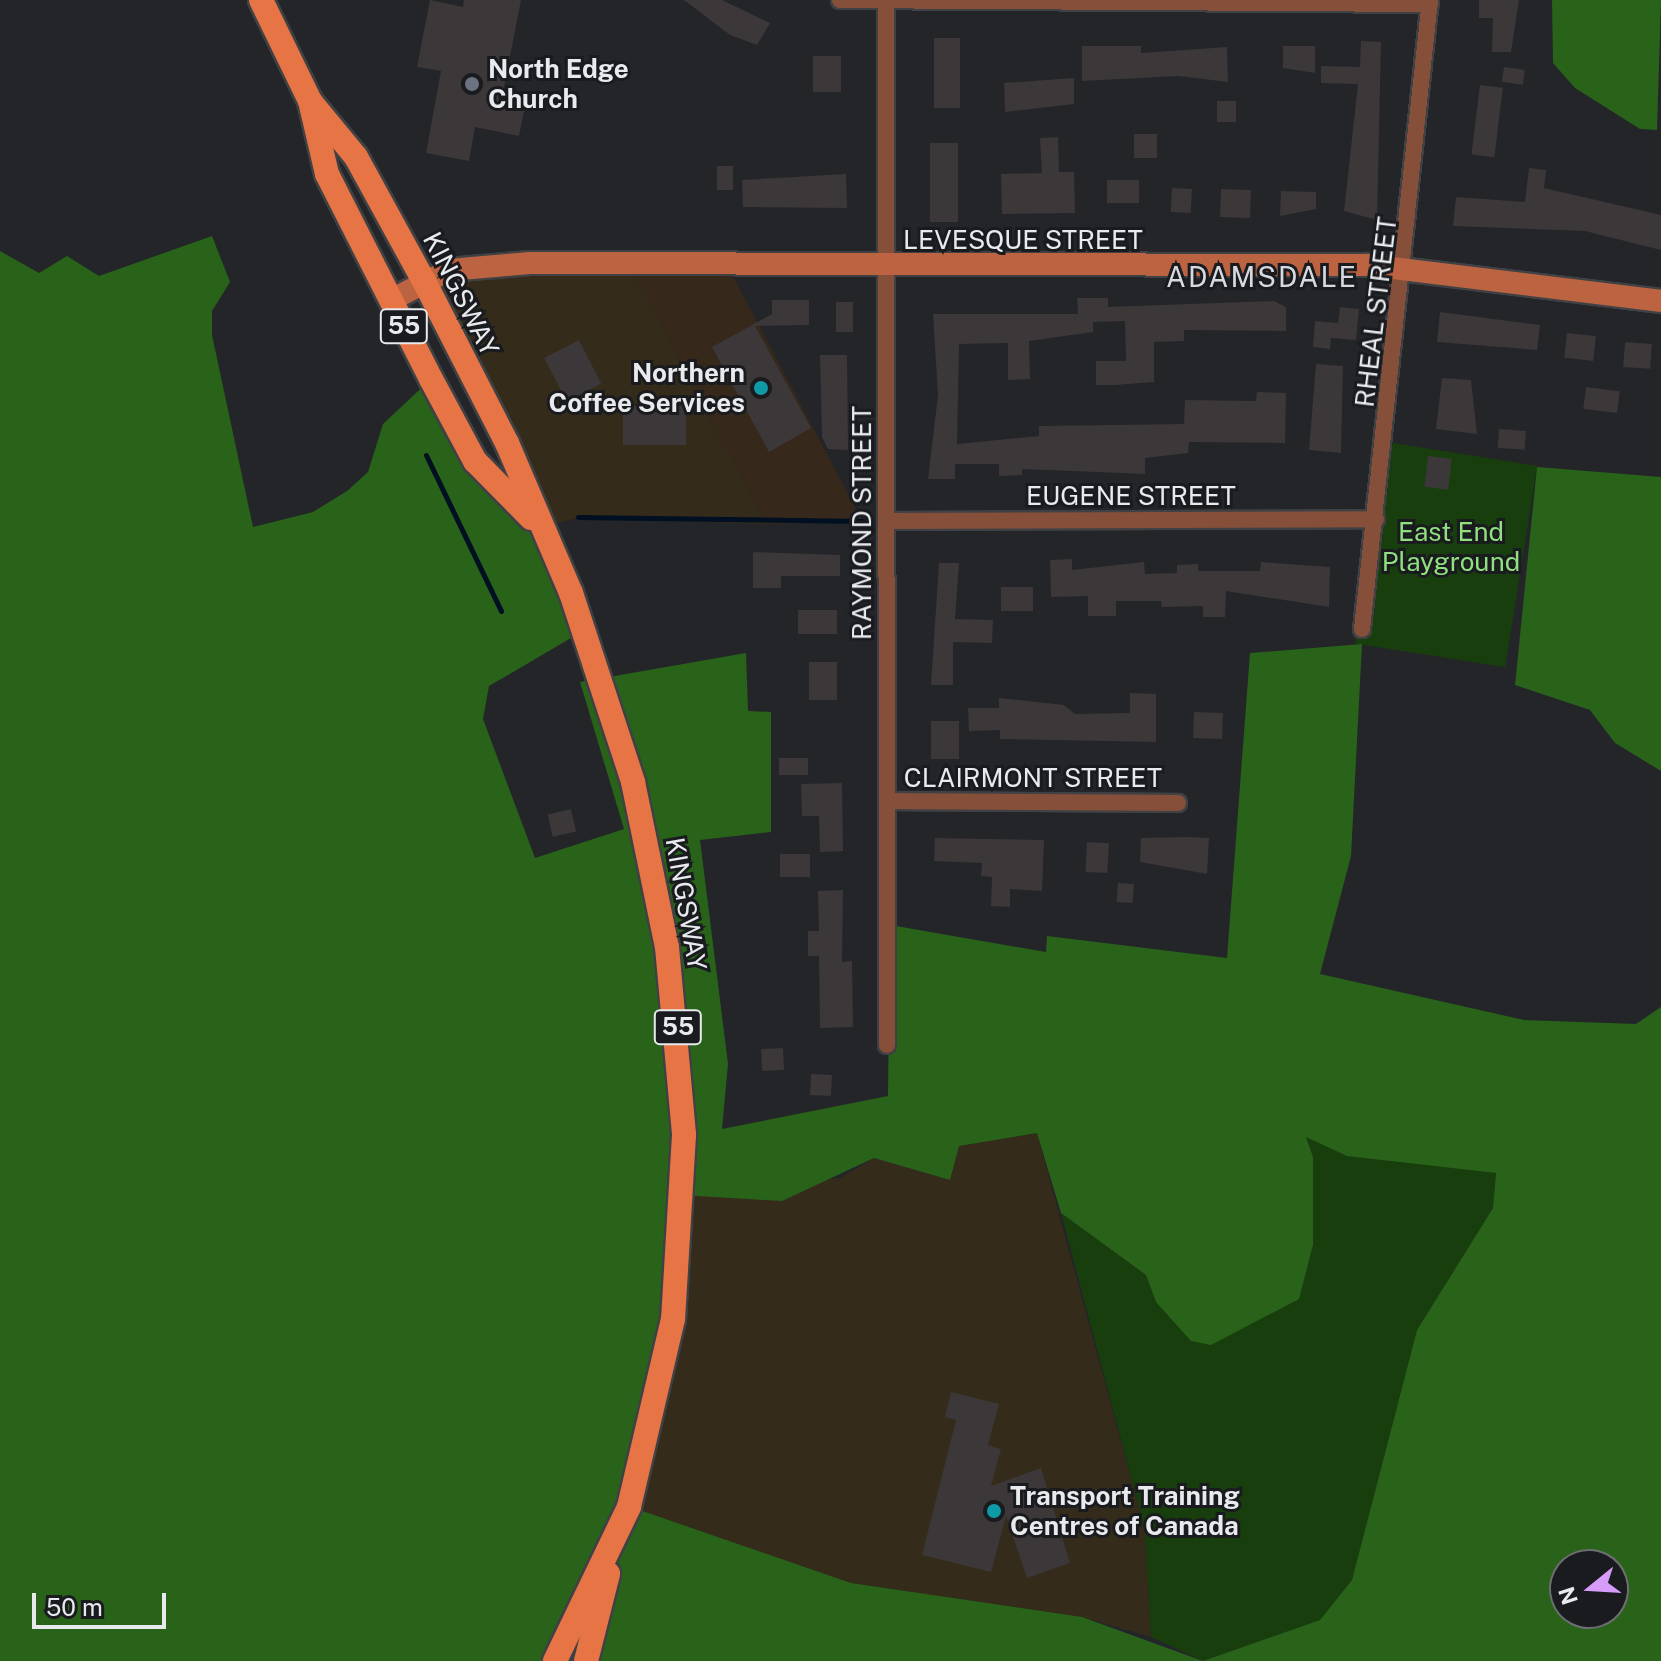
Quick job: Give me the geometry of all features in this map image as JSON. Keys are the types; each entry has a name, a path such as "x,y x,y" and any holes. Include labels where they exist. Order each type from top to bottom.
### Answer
{"main road":[{"name":"KINGSWAY","path":"261,0 310,101 327,174 475,461 539,527"},
{"name":"KINGSWAY","path":"310,101 356,157 507,443 539,527 585,632 633,782 667,947 682,1074 673,1319 648,1445 617,1540 586,1661"},
{"name":"KINGSWAY","path":"555,1661 617,1540"}],"street":[{"path":"840,0 886,3 1430,2"},
{"name":"RHEAL STREET","path":"1362,629 1407,268 1430,2"},
{"name":"RAYMOND STREET","path":"886,3 887,1045"},
{"name":"LEVESQUE STREET","path":"391,300 424,281 465,267 507,264 885,269 1407,268 1661,301"},
{"name":"EUGENE STREET","path":"887,521 1376,519"},
{"name":"CLAIRMONT STREET","path":"887,801 1178,803"}],"shaded area":[{"path":"631,268 766,524 578,518 539,527 424,281 449,270"},
{"path":"631,268 729,269 863,522 766,524"},
{"path":"1037,1133 1145,1530 1151,1637 1081,1617 851,1583 628,1506 681,1194 840,1178 874,1158 950,1180 959,1146"}],"green space":[{"path":"1552,0 1661,0 1657,130 1640,129 1575,88 1553,63"},
{"path":"212,236 230,282 212,311 212,335 253,527 313,512 347,491 368,472 383,424 431,379 475,461 539,527 571,593 571,638 489,686 483,719 535,858 624,829 580,682 746,653 748,711 771,712 771,832 700,840 728,1064 722,1129 888,1096 890,925 1046,952 1047,936 1227,958 1250,653 1362,644 1351,856 1320,974 1524,1020 1636,1024 1661,1007 1661,1661 1203,1661 0,1661 0,251 39,273 67,256 99,276","holes":["1037,1133 1061,1213 1146,1275 1156,1302 1191,1341 1211,1345 1299,1299 1313,1245 1313,1157 1306,1137 1347,1156 1496,1173 1493,1208 1417,1330 1352,1580 1320,1620 1203,1661 1082,1617 851,1583 628,1506 678,1258 681,1195 782,1201 874,1158 950,1180 959,1146"]},
{"name":"East End Playground","path":"1387,442 1537,466 1505,667 1355,643"},
{"path":"1537,467 1661,477 1661,771 1615,743 1590,710 1515,685"},
{"path":"1306,1137 1496,1173 1493,1208 1417,1330 1352,1580 1320,1620 1203,1661 1151,1637 1145,1530 1061,1213 1146,1275 1156,1302 1299,1299 1313,1244 1313,1157"}],"building":[{"name":"North Edge Church","path":"430,0 463,7 464,0 521,0 502,97 526,102 519,136 475,127 469,161 426,153 441,71 417,67"},
{"path":"684,0 722,0 770,23 757,45 730,35"},
{"path":"1479,0 1519,0 1511,52 1492,52 1493,18 1479,18"},
{"path":"934,38 960,38 960,108 934,108"},
{"path":"1361,41 1381,42 1377,220 1344,211 1358,84 1321,83 1321,66 1360,67"},
{"path":"1082,46 1141,46 1141,53 1227,47 1228,82 1178,76 1082,81"},
{"path":"1283,46 1315,46 1315,73 1283,68"},
{"path":"813,56 841,56 841,92 813,92"},
{"path":"1504,67 1525,70 1523,85 1502,82"},
{"path":"1074,78 1074,104 1005,112 1004,83"},
{"path":"1480,85 1503,88 1494,157 1471,154"},
{"path":"1217,101 1236,101 1236,122 1217,122"},
{"path":"1134,134 1157,134 1157,158 1134,158"},
{"path":"1058,137 1059,172 1074,172 1075,213 1002,214 1001,174 1042,173 1040,138"},
{"path":"930,143 958,143 958,222 930,222"},
{"path":"717,166 733,166 733,190 717,190"},
{"path":"1529,168 1546,170 1544,188 1661,215 1661,250 1585,231 1453,226 1456,197 1525,202"},
{"path":"846,174 847,208 743,207 742,180"},
{"path":"1107,180 1139,180 1139,203 1107,203"},
{"path":"1172,188 1192,189 1191,213 1171,212"},
{"path":"1221,189 1251,190 1250,218 1220,217"},
{"path":"1281,191 1316,192 1316,209 1280,216"},
{"path":"1077,298 1108,298 1108,307 1274,301 1286,307 1286,331 1184,330 1184,341 1154,342 1154,382 1115,385 1096,385 1096,361 1126,361 1125,321 1093,322 1093,332 1029,341 1030,379 1008,380 1008,343 959,344 957,444 1039,436 1039,426 1184,424 1185,400 1256,401 1257,392 1286,393 1285,443 1189,442 1188,453 1145,458 1145,474 1022,469 1022,475 999,476 999,464 955,464 955,479 928,479 938,395 933,314 1078,314"},
{"name":"Northern Coffee Services","path":"772,300 809,300 809,325 755,326 811,428 769,452 712,347 772,314"},
{"path":"836,302 853,302 853,332 836,332"},
{"path":"1340,307 1359,309 1356,340 1331,338 1330,349 1313,347 1315,321 1338,323"},
{"path":"1440,312 1540,325 1537,350 1437,342"},
{"path":"1567,333 1596,336 1593,361 1564,358"},
{"path":"579,340 601,384 566,401 544,358"},
{"path":"1625,342 1652,344 1650,369 1623,367"},
{"path":"820,355 847,355 848,450 828,449 822,437"},
{"path":"1316,364 1343,366 1341,453 1309,450"},
{"path":"1442,378 1471,380 1477,434 1436,429"},
{"path":"1586,387 1620,391 1617,413 1583,409"},
{"path":"623,406 686,406 686,445 623,445"},
{"path":"1499,429 1526,431 1525,450 1498,448"},
{"path":"1428,456 1452,459 1448,490 1424,487"},
{"path":"753,552 840,555 840,576 781,576 781,588 753,588"},
{"path":"1072,559 1072,570 1144,562 1145,574 1177,573 1177,565 1198,564 1198,571 1260,571 1261,562 1330,567 1329,607 1226,591 1225,617 1203,617 1203,606 1162,607 1161,601 1116,601 1116,616 1088,616 1088,596 1051,597 1050,560"},
{"path":"939,563 959,563 955,619 993,620 992,643 953,642 953,685 931,685"},
{"path":"1001,587 1033,587 1033,611 1001,611"},
{"path":"798,610 837,610 837,634 798,634"},
{"path":"809,662 837,662 837,700 809,700"},
{"path":"1130,693 1156,694 1156,742 1000,739 1000,730 969,731 968,708 999,708 999,698 1064,705 1075,714 1130,713"},
{"path":"1194,712 1223,713 1222,739 1193,738"},
{"path":"931,721 959,721 959,759 931,759"},
{"path":"779,758 808,758 808,775 779,775"},
{"path":"842,783 843,851 820,852 819,816 802,816 801,784"},
{"path":"571,809 576,831 553,837 548,814"},
{"path":"935,838 1044,840 1042,891 1010,889 1010,907 991,906 992,877 981,876 982,863 934,861"},
{"path":"1141,838 1209,838 1207,874 1140,862"},
{"path":"1087,842 1109,843 1107,873 1085,872"},
{"path":"780,854 810,854 810,877 780,877"},
{"path":"1118,883 1134,884 1133,903 1117,902"},
{"path":"843,890 842,962 852,961 853,1027 820,1028 819,956 808,956 808,931 819,931 818,891"},
{"path":"783,1048 784,1070 762,1071 761,1049"},
{"path":"811,1074 832,1075 831,1096 810,1095"},
{"name":"Transport Training Centres of Canada","path":"951,1392 999,1404 988,1445 1001,1449 991,1486 1041,1468 1070,1563 1027,1578 1006,1516 991,1572 922,1555 956,1420 945,1417"}],"waterway":[{"path":"426,455 501,611"},
{"path":"578,517 863,521"}],"place":[{"name":"North Edge Church","path":"472,84"},
{"name":"Northern Coffee Services","path":"761,388"},
{"name":"Transport Training Centres of Canada","path":"994,1511"}],"district":[{"name":"ADAMSDALE","path":"1262,277"}]}
